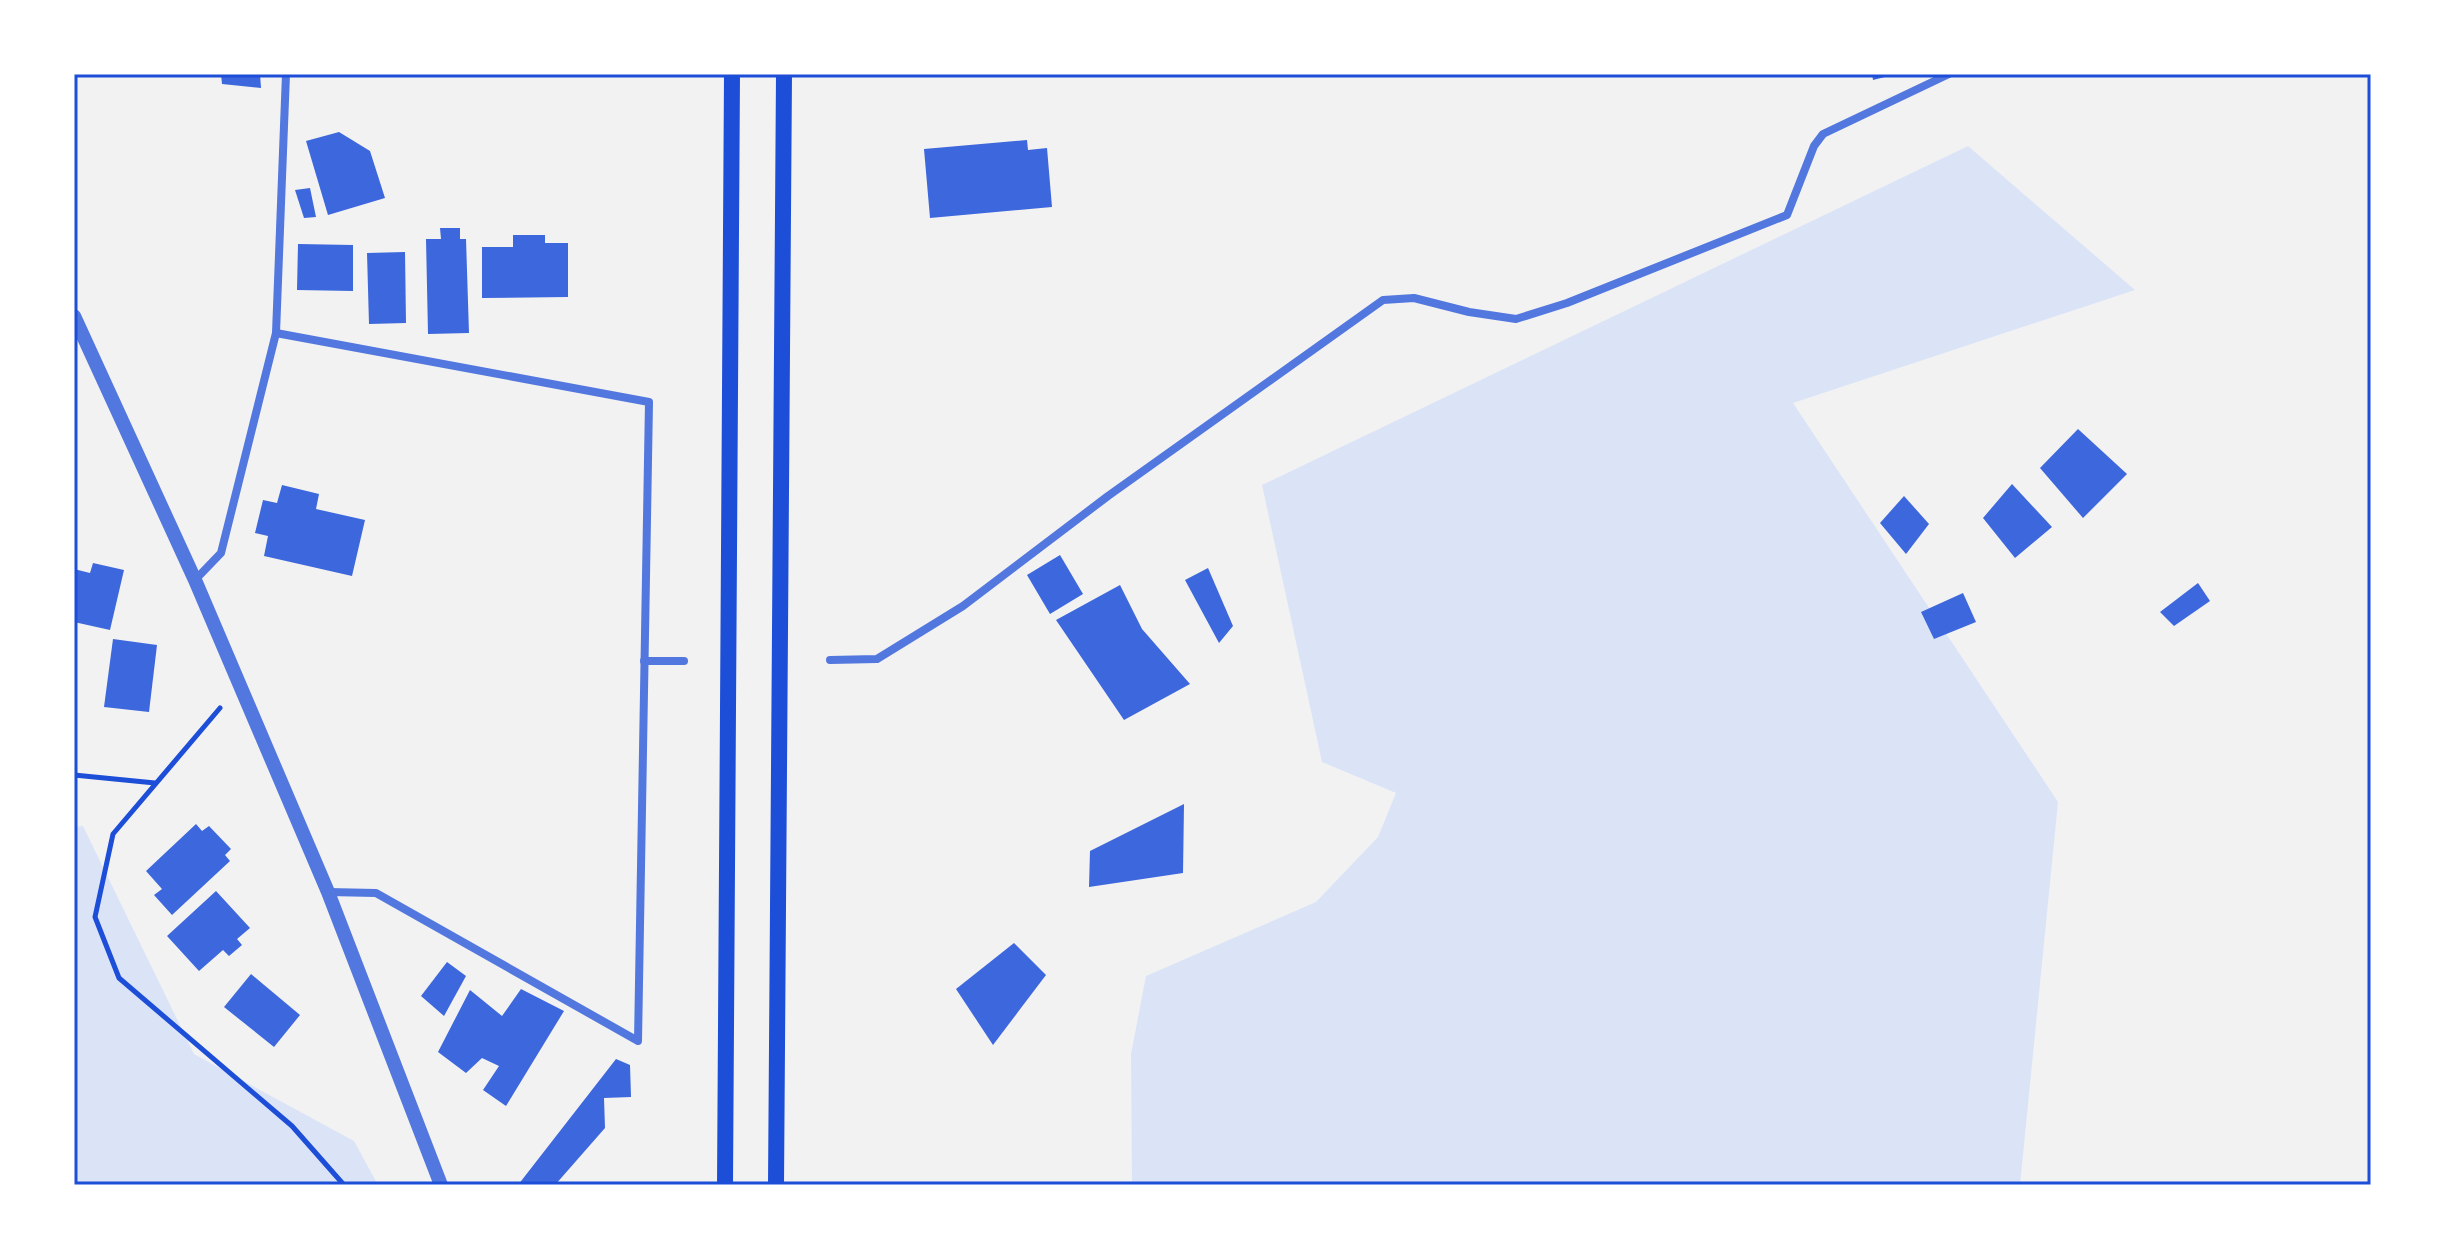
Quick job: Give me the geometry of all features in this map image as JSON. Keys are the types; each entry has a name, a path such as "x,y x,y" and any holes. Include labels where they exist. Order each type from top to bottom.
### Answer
{"main road":[{"path":"725,1185 732,74"},
{"path":"776,1185 784,74"}],"street":[{"path":"195,580 221,553 276,333 286,74"},
{"path":"830,660 877,659 963,606 1108,496 1383,300 1414,298 1469,312 1516,319 1582,297 1787,215 1814,146 1823,134 1949,74"},
{"path":"74,316 195,580 328,892 441,1185"},
{"path":"276,333 649,402 638,1041 376,893 328,892"},
{"path":"644,661 684,661"}],"path":[{"path":"240,685 113,834 95,917 119,978 292,1126 344,1185"},
{"path":"74,775 156,783"}],"shaded area":[{"path":"1968,146 2135,290 1793,403 2058,802 2020,1185 1132,1185 1131,1054 1146,976 1316,902 1378,837 1396,793 1322,762 1262,485"},
{"path":"83,826 194,1054 354,1141 378,1185 74,1185 74,827"}],"building":[{"path":"221,74 260,74 261,88 222,84"},
{"path":"1872,74 1893,74 1893,75 1873,80"},
{"path":"339,132 370,151 385,198 328,215 306,141"},
{"path":"1027,140 1028,150 1047,148 1052,207 930,218 924,149"},
{"path":"310,188 316,217 304,218 295,190"},
{"path":"440,228 460,228 460,239 466,239 469,333 428,334 426,239 441,239"},
{"path":"513,235 545,235 545,243 568,243 568,297 482,298 482,247 513,247"},
{"path":"298,244 353,245 353,291 297,290"},
{"path":"405,252 406,323 369,324 367,253"},
{"path":"2078,429 2127,474 2083,518 2040,468"},
{"path":"2012,484 2052,527 2015,558 1983,518"},
{"path":"282,485 319,494 316,509 365,520 352,576 264,556 268,536 255,533 263,500 277,503"},
{"path":"1904,496 1929,524 1906,554 1880,523"},
{"path":"1060,555 1083,594 1050,614 1027,575"},
{"path":"93,563 124,570 110,630 74,622 74,569 90,573"},
{"path":"1208,568 1233,626 1219,643 1185,580"},
{"path":"2198,583 2210,601 2174,626 2160,612"},
{"path":"1120,585 1142,629 1190,684 1124,720 1056,620"},
{"path":"1963,593 1976,622 1934,639 1921,612"},
{"path":"113,639 157,645 149,712 104,707"},
{"path":"1184,804 1183,873 1089,887 1090,851"},
{"path":"196,824 202,831 209,826 231,849 225,855 230,861 172,915 154,895 162,889 146,871"},
{"path":"216,891 250,928 237,939 242,945 229,956 223,950 199,971 167,936"},
{"path":"1014,943 1046,975 993,1045 956,989"},
{"path":"447,962 466,976 444,1016 421,996"},
{"path":"251,974 300,1015 274,1047 224,1007"},
{"path":"521,989 564,1011 506,1106 483,1090 499,1066 482,1058 466,1073 438,1052 470,990 502,1016"},
{"path":"616,1059 630,1065 631,1097 604,1098 605,1128 555,1185 518,1185"}]}
